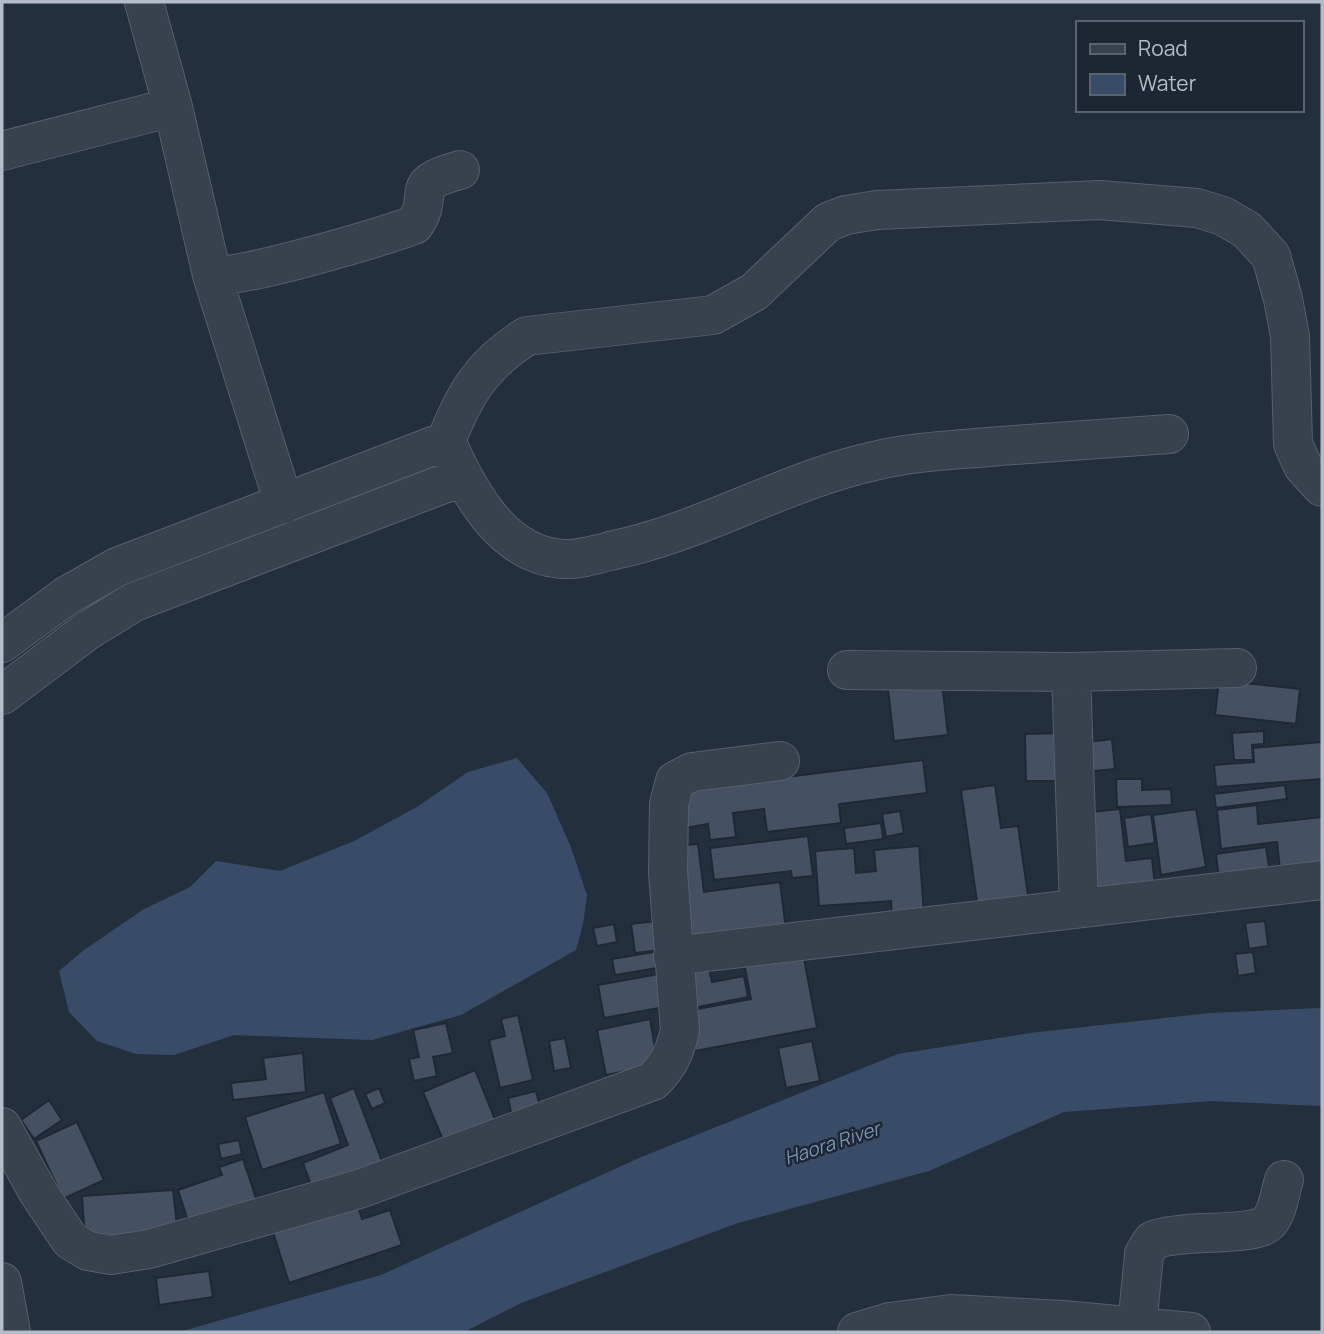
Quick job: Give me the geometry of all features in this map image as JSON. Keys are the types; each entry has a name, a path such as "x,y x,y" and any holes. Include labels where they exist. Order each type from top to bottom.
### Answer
{"street":[{"path":"144,2 173,107 212,275 284,504"},
{"path":"2,152 173,107"},
{"path":"212,275 218,277 252,270 414,225 420,216 424,189 429,182 460,170"},
{"path":"1169,433 935,451 875,460 817,476 680,531 630,547 563,559 524,549 507,537 462,477 446,441 461,404 485,369 504,351 527,336 713,315 754,292 828,222 846,215 877,210 1099,200 1197,208 1223,216 1247,230 1271,257 1290,337 1293,444 1303,466 1322,487"},
{"path":"2,643 66,596 117,567 446,441"},
{"path":"2,695 87,631 134,602 462,477"},
{"path":"847,670 1071,672 1237,668"},
{"path":"1071,672 1079,908"},
{"path":"2,1127 38,1192 70,1240 88,1251 111,1255 149,1249 359,1189 653,1081 667,1067 680,1030 668,872 669,804 676,781 692,772 780,761"},
{"path":"673,956 1322,880"},
{"path":"1137,1327 1144,1254 1152,1241 1175,1234 1261,1228 1272,1218 1284,1180"},
{"path":"2,1282 11,1332"},
{"path":"857,1332 890,1322 951,1314 1063,1326 1137,1327 1191,1332"}],"water":[{"path":"517,758 547,793 570,845 587,895 576,950 461,1015 372,1040 234,1035 174,1055 136,1054 97,1041 69,1012 59,971 84,950 144,909 190,887 216,861 280,871 354,841 417,807 468,772"},
{"name":"Haora River","path":"1322,1008 1322,1106 1211,1101 1064,1112 929,1171 738,1223 521,1303 464,1332 179,1332 381,1275 639,1158 898,1054 1030,1033 1210,1013"}],"building":[{"path":"1219,680 1300,689 1296,724 1215,715"},
{"path":"942,683 948,735 894,741 888,689"},
{"path":"1264,731 1264,744 1252,745 1253,760 1234,760 1232,733"},
{"path":"1062,733 1063,781 1026,781 1025,734"},
{"path":"1112,739 1115,769 1076,773 1073,744"},
{"path":"1322,742 1322,779 1216,787 1214,765 1254,762 1253,748"},
{"path":"923,760 927,793 839,804 841,823 767,832 764,809 733,813 736,837 710,840 708,824 685,828 680,790"},
{"path":"1116,779 1142,779 1142,790 1171,789 1172,805 1117,807"},
{"path":"995,785 1001,828 1018,826 1030,909 979,916 961,790"},
{"path":"1285,785 1287,799 1216,808 1214,794"},
{"path":"1257,805 1258,824 1322,817 1322,874 1280,869 1277,842 1221,849 1217,810"},
{"path":"1120,809 1126,861 1152,858 1156,896 1083,905 1091,812"},
{"path":"1196,809 1206,867 1161,875 1153,815"},
{"path":"900,811 904,833 886,837 882,814"},
{"path":"1151,814 1155,843 1128,847 1124,818"},
{"path":"881,823 883,839 846,844 844,828"},
{"path":"808,836 813,876 792,878 791,871 714,880 710,848"},
{"path":"698,844 704,892 780,882 786,929 678,944 675,846"},
{"path":"919,846 924,914 892,917 891,901 819,906 815,851 854,848 856,873 876,871 874,850"},
{"path":"1266,847 1270,872 1220,889 1216,854"},
{"path":"657,921 661,950 635,953 631,924"},
{"path":"1265,921 1268,946 1249,949 1245,923"},
{"path":"614,924 617,942 597,946 593,928"},
{"path":"660,951 663,967 615,975 612,959"},
{"path":"1253,952 1256,973 1238,976 1235,954"},
{"path":"803,953 817,1028 695,1051 687,1011 751,999 744,963"},
{"path":"709,969 712,982 744,976 748,997 693,1008 686,974"},
{"path":"664,973 670,1006 604,1018 598,985"},
{"path":"518,1015 533,1080 500,1088 489,1040 505,1036 501,1019"},
{"path":"650,1019 658,1065 606,1075 597,1030"},
{"path":"446,1023 453,1053 433,1057 437,1076 414,1081 409,1059 419,1057 413,1030"},
{"path":"565,1038 571,1068 554,1071 549,1041"},
{"path":"812,1041 820,1081 786,1088 778,1048"},
{"path":"303,1053 306,1092 233,1100 231,1083 266,1079 263,1058"},
{"path":"475,1070 498,1127 448,1152 423,1092"},
{"path":"354,1088 385,1169 315,1196 303,1163 348,1145 330,1098"},
{"path":"379,1088 385,1103 372,1109 365,1094"},
{"path":"536,1091 542,1115 513,1121 508,1098"},
{"path":"324,1092 341,1144 262,1170 245,1117"},
{"path":"49,1100 62,1120 34,1139 21,1120"},
{"path":"77,1122 104,1180 63,1199 36,1141"},
{"path":"239,1140 242,1154 221,1159 218,1144"},
{"path":"243,1159 258,1204 188,1221 178,1190 222,1175 219,1167"},
{"path":"173,1190 178,1235 85,1240 82,1196"},
{"path":"357,1204 362,1219 390,1210 402,1245 289,1283 273,1232"},
{"path":"209,1271 213,1297 159,1305 156,1278"}]}
